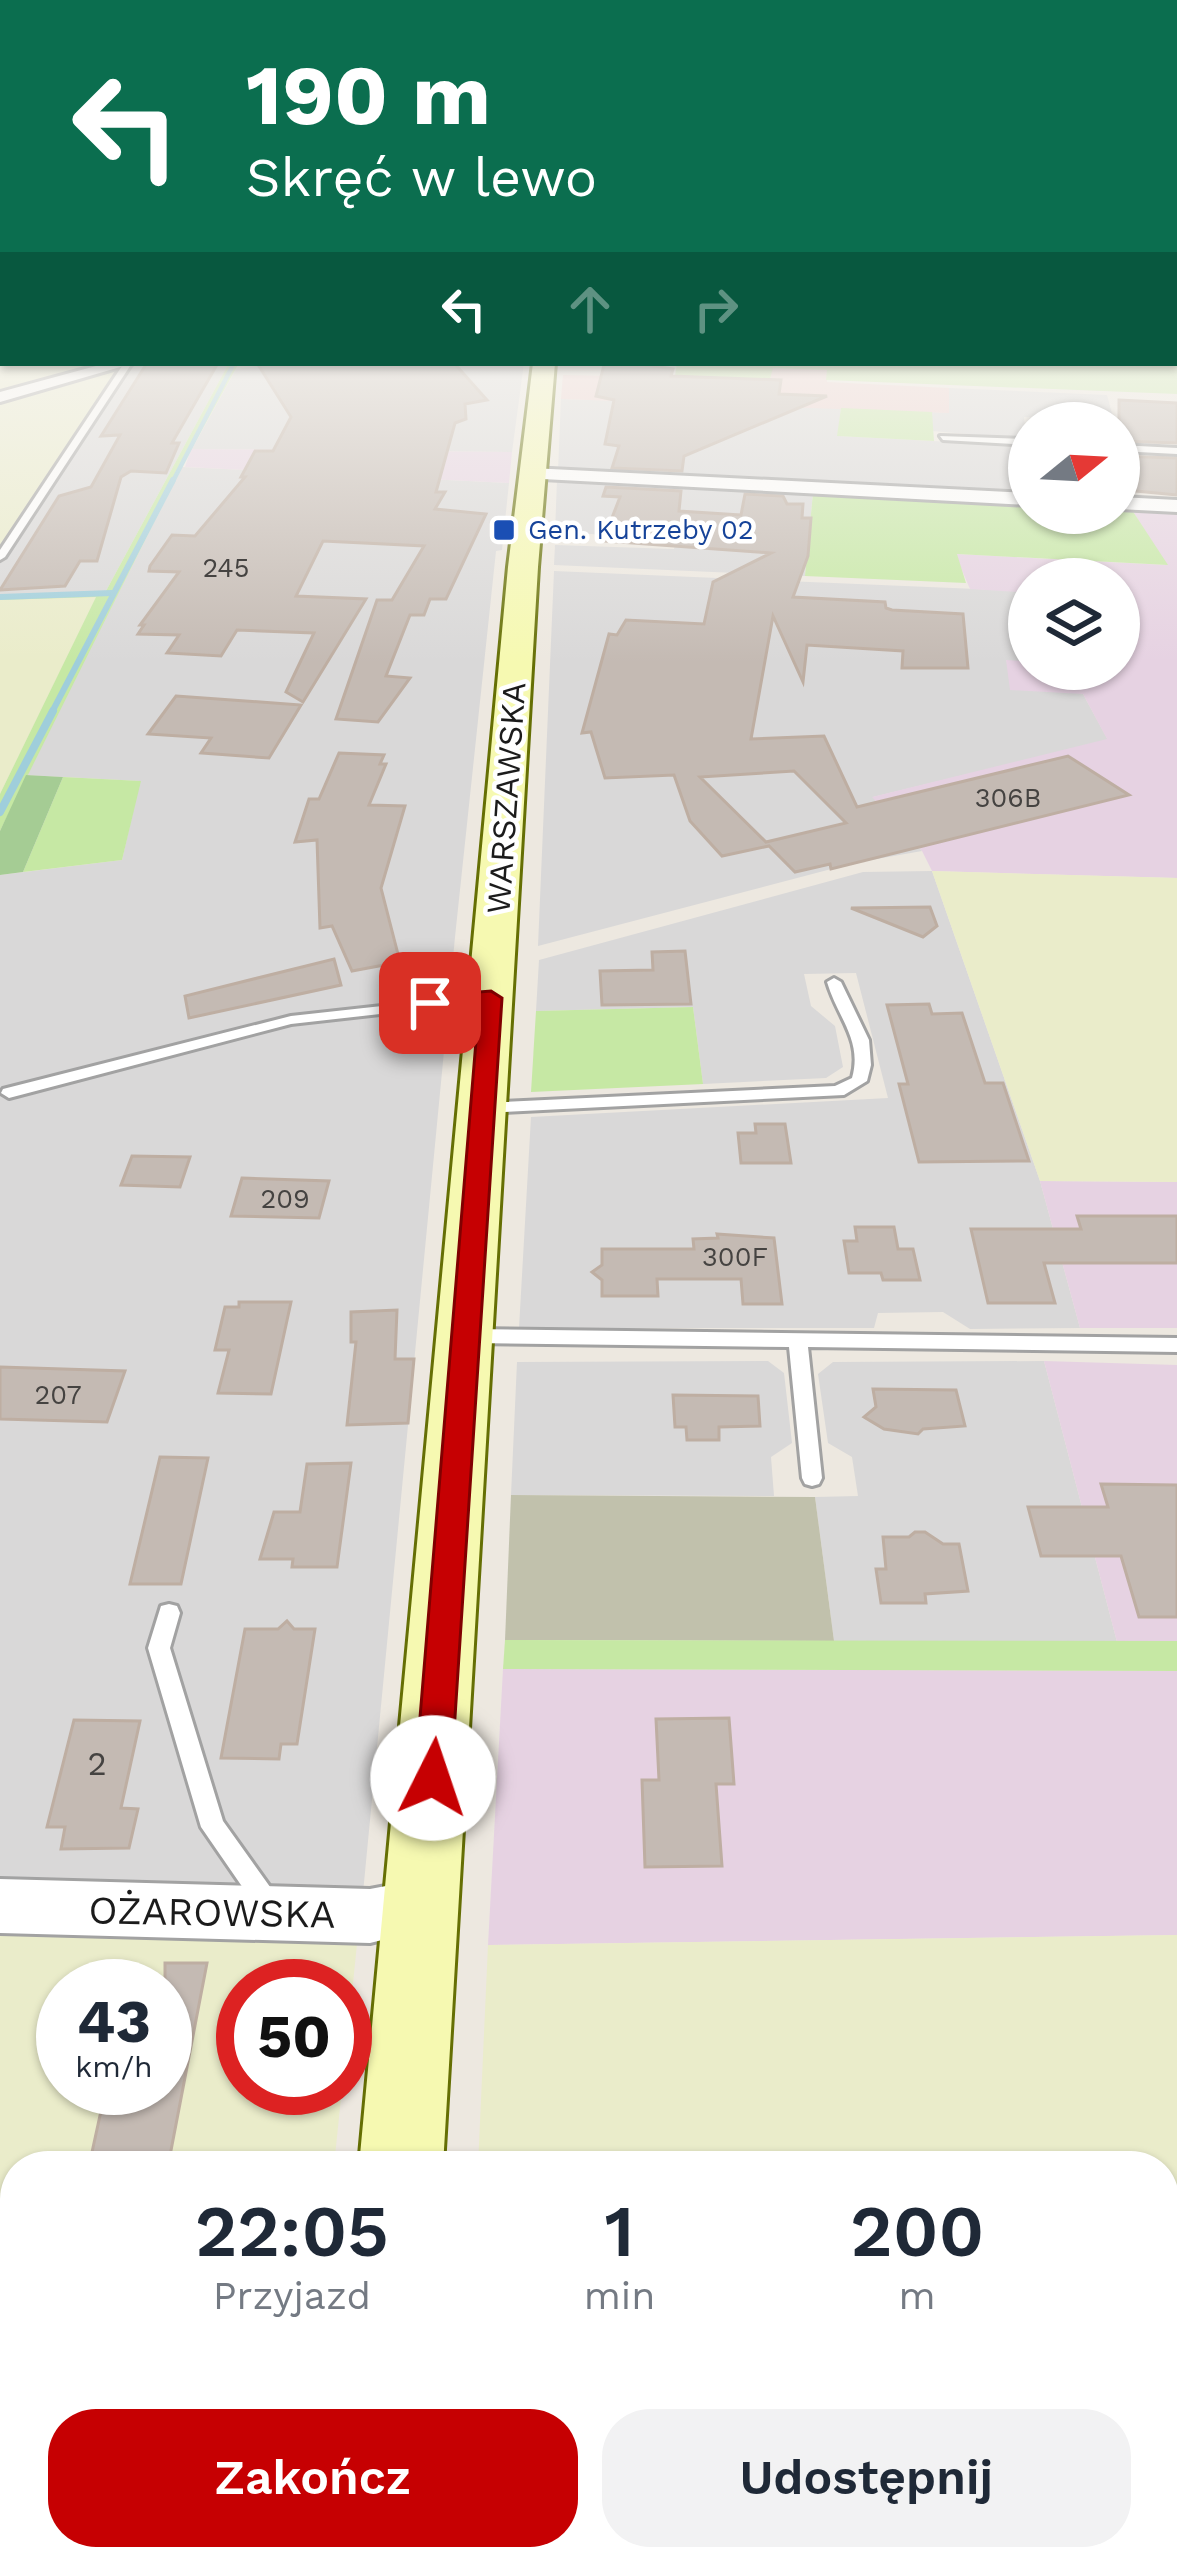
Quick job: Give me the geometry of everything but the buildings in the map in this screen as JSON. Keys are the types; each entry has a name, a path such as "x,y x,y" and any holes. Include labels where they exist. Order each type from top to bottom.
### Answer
{"main road":[{"name":"WARSZAWSKA","path":"402,2151 537,423"}],"street":[{"path":"531,474 1008,498"},
{"path":"1140,504 1177,506"},
{"name":"OŻAROWSKA","path":"0,1906 370,1916 423,1906"}],"lane":[{"path":"0,556 88,423"},
{"path":"943,438 1008,441"},
{"path":"1140,449 1177,451"},
{"path":"483,1108 838,1091 859,1082 867,1062 855,1019 838,1004 834,982"},
{"path":"10,1093 291,1020 491,998"},
{"path":"466,1336 1177,1346"},
{"path":"798,1340 812,1478"},
{"path":"169,1613 159,1648 213,1827 277,1914"}],"shaded area":[{"path":"0,423 83,423 0,545"},
{"path":"94,423 197,423 106,591 0,596 0,563"},
{"path":"206,423 516,423 512,452 192,449"},
{"path":"560,423 839,423 838,436 1008,445 1008,493 558,471"},
{"path":"932,423 1008,423 1008,437 932,431"},
{"path":"191,449 512,452 509,483 185,467"},
{"path":"182,467 509,483 502,550 496,551 455,937 363,1893 0,1883 0,875 122,860 140,781 26,775"},
{"path":"557,480 813,493 805,576 554,565 555,545 674,549 676,539 555,532"},
{"path":"1140,510 1177,512 1177,878 932,871 922,851 872,797 1107,739 1083,694 1010,690 1140,690 1140,564 1166,565 1140,523"},
{"path":"955,554 1032,558 1008,558 1008,591 970,589"},
{"path":"554,571 1008,590 1008,690 1083,694 1108,740 873,797 922,851 854,863 538,946"},
{"path":"97,596 0,794 0,600"},
{"path":"932,871 1040,1181 1080,1328 970,1329 943,1312 878,1313 874,1328 519,1328 531,1117 888,1098 856,973 804,974 811,1006 835,1026 843,1067 826,1078 703,1084 693,1007 536,1011 539,960 863,872"},
{"path":"932,871 1177,878 1177,1182 1040,1181"},
{"path":"1040,1181 1177,1182 1177,1328 1080,1328"},
{"path":"768,1361 784,1373 792,1443 771,1457 774,1496 511,1495 517,1362"},
{"path":"1044,1361 1117,1642 834,1641 815,1497 858,1496 852,1457 828,1443 818,1374 833,1362"},
{"path":"1044,1361 1177,1365 1177,1641 1117,1642"},
{"path":"511,1495 815,1497 834,1641 505,1640"},
{"path":"503,1669 1177,1671 1177,1935 488,1945"},
{"path":"0,1926 358,1934 355,1959 216,1959 216,2115 339,2115 336,2151 0,2151"},
{"path":"1177,1935 1177,2151 479,2151 488,1945"}],"green space":[{"path":"197,423 206,423 0,831 0,794 96,597 0,600 0,596 106,591"},
{"path":"839,423 933,423 934,441 837,436"},
{"path":"813,493 1008,504 1008,534 1140,534 1140,522 1168,565 1140,564 1140,558 957,554 966,583 805,576"},
{"path":"26,775 63,777 23,872 0,875 0,831"},
{"path":"63,777 141,781 122,860 23,872"},
{"path":"693,1007 703,1084 531,1092 536,1011"},
{"path":"505,1640 1177,1641 1177,1671 503,1669"}],"waterway":[{"path":"172,483 203,423"},
{"path":"51,714 173,480"},
{"path":"0,597 112,593"},
{"path":"0,812 53,711"}],"place":[{"name":"Gen. Kutrzeby 02","path":"504,530"}],"route":[{"path":"430,1003 491,998 433,1778"}]}
